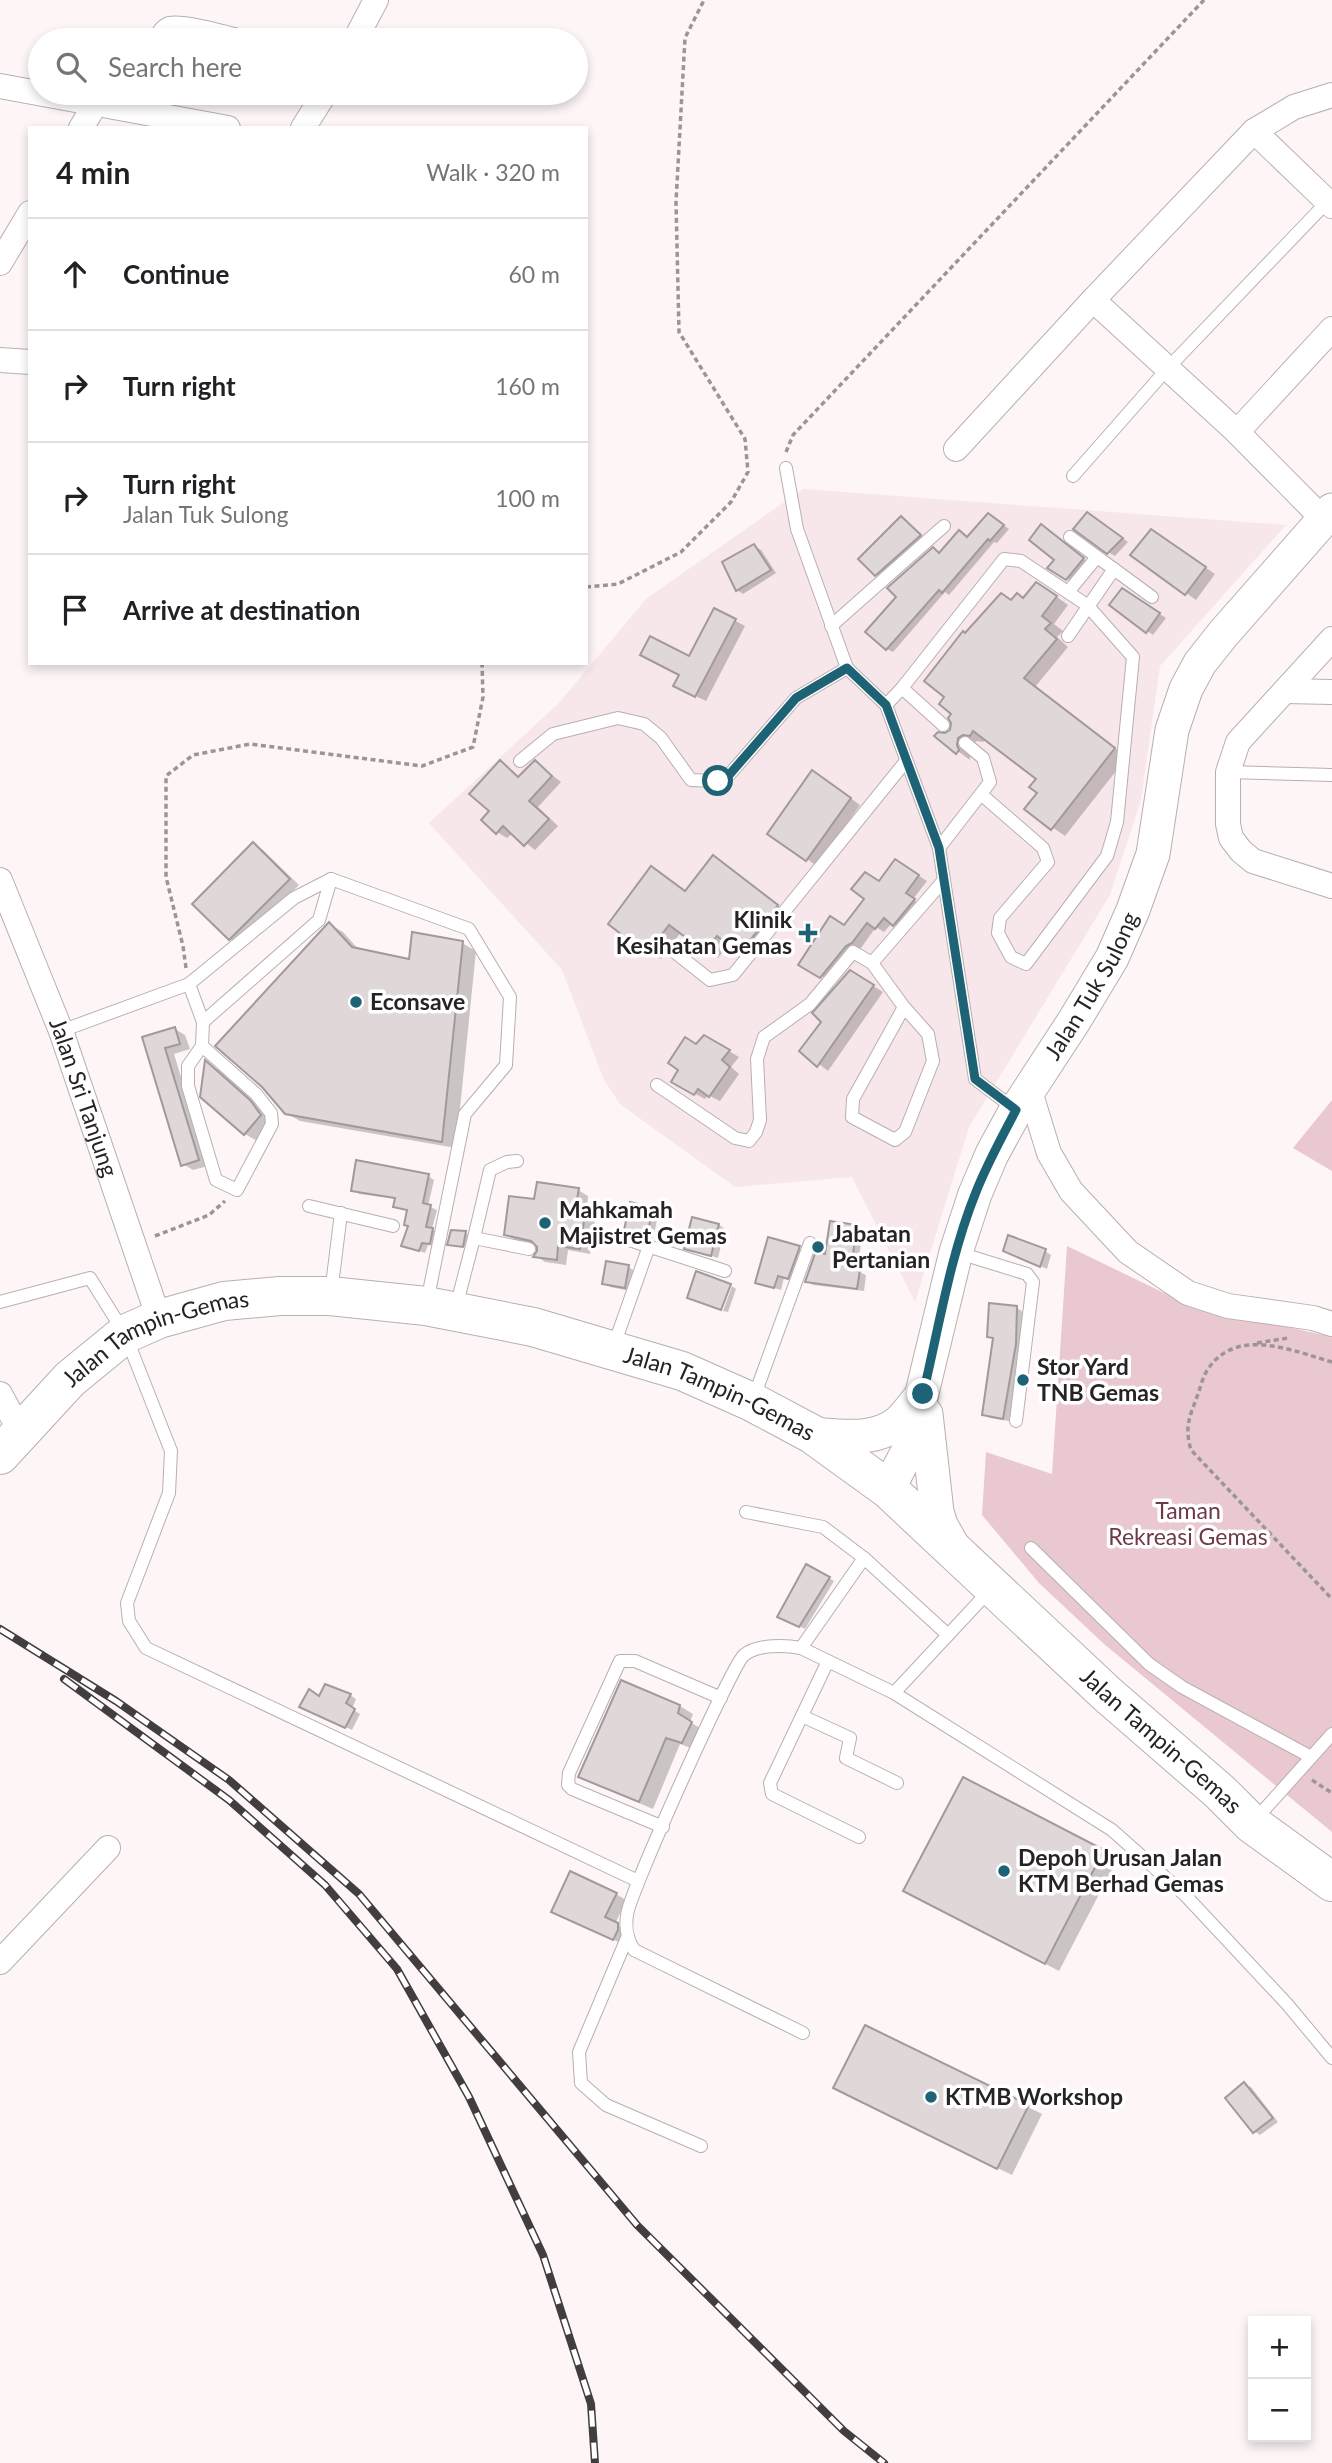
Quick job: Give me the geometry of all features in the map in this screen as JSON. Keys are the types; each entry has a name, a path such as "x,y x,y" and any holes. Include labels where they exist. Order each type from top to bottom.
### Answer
{"highway":[{"name":"Jalan Tampin-Gemas","path":"10,1443 70,1379 142,1327 224,1301 280,1296 330,1296 441,1308 533,1327 682,1371 752,1402 812,1434 888,1489 1252,1824 1332,1882"}],"street":[{"path":"361,28 376,0"},
{"path":"0,86 28,91"},
{"path":"956,449 1254,131 1294,107 1332,95"},
{"path":"82,126 95,105"},
{"path":"147,105 187,124 208,126"},
{"path":"304,126 317,105"},
{"path":"1254,131 1330,203"},
{"path":"0,263 28,216"},
{"path":"1093,300 1328,515"},
{"path":"1237,432 1332,329"},
{"path":"0,360 28,362"},
{"name":"Jalan Tuk Sulong","path":"888,1489 908,1451 956,1252 975,1194 992,1154 1023,1099 1112,958 1133,911 1153,854 1172,730 1186,689 1200,663 1223,634 1328,515"},
{"path":"1332,639 1238,742 1228,772 1228,824 1231,838 1241,851 1252,861 1332,886"},
{"path":"1285,691 1332,692"},
{"name":"Jalan Sri Tanjung","path":"0,880 61,1031 134,1245 142,1327"},
{"path":"1023,1099 1071,1191 1128,1252 1188,1293 1228,1306 1313,1318 1332,1324"},
{"path":"0,1394 10,1443"},
{"path":"812,1434 867,1436 886,1430 898,1423 923,1394"},
{"path":"923,1394 937,1512 956,1551"},
{"path":"0,1962 108,1848"}],"lane":[{"path":"161,28 167,23 204,28"},
{"path":"1073,475 1167,369 1330,203"},
{"path":"786,468 797,528 847,668 886,705 939,848 975,1079 1023,1099"},
{"path":"831,626 944,526"},
{"path":"1070,537 1153,597"},
{"path":"1068,592 1097,557"},
{"path":"886,705 1004,559 1021,561 1087,605 1133,657 1117,822 1107,856 1026,964 1011,957 998,933 1000,918 1048,862 1043,848 982,795"},
{"path":"1068,636 1114,569"},
{"path":"520,761 553,734 618,718 644,724 661,738 691,779 718,781 729,775 796,698 847,668"},
{"path":"902,688 943,725"},
{"path":"939,848 990,782 983,758 965,743"},
{"path":"667,946 710,980 733,975 906,761"},
{"path":"1228,772 1332,775"},
{"path":"203,1022 319,920 331,879"},
{"path":"61,1031 189,984 294,898 331,879 469,929 510,997 506,1065 465,1114 441,1308"},
{"path":"872,963 944,880"},
{"path":"657,1084 735,1138 749,1141 760,1120 757,1059 764,1037 810,1004 853,952 872,963 904,1007 928,1034 933,1061 905,1132 895,1140 852,1117 853,1098 904,1007"},
{"path":"189,984 203,1022 202,1046 188,1066 188,1086 216,1180 237,1190 272,1124 271,1113 256,1094 202,1046"},
{"path":"441,1308 474,1238 490,1170 507,1162 517,1161"},
{"path":"309,1206 393,1226"},
{"path":"330,1296 341,1213"},
{"path":"474,1238 529,1249"},
{"path":"623,1238 725,1271"},
{"path":"752,1402 810,1243"},
{"path":"612,1350 649,1246"},
{"path":"956,1252 1027,1274 1034,1282 1016,1421"},
{"path":"0,1302 90,1278 142,1327 171,1451 169,1493 127,1603 129,1621 146,1648 638,1881"},
{"path":"746,1512 823,1527 864,1558 947,1635"},
{"path":"1031,1548 1149,1664 1182,1687 1311,1758"},
{"path":"801,1648 864,1558"},
{"path":"894,1693 993,1587"},
{"path":"701,2146 606,2105 581,2083 579,2052 627,1938 627,1913 638,1881 720,1698 742,1656 753,1650 787,1645 801,1648 894,1693 1112,1830 1185,1895 1287,2004 1332,2058"},
{"path":"663,1826 572,1789 568,1785 569,1773 620,1661 635,1661 720,1698"},
{"path":"828,1661 770,1783 772,1794 859,1837"},
{"path":"802,1716 850,1738 846,1758 897,1783"},
{"path":"1252,1824 1332,1734"},
{"path":"627,1938 634,1950 803,2033"}],"path":[{"path":"588,587 618,584 681,552 731,502 748,472 745,439 679,332 676,202 685,37 704,0"},
{"path":"786,468 787,446 793,435 1204,0"},
{"path":"189,984 183,946 166,877 166,776 193,755 250,744 422,765 473,747 483,697 482,665"},
{"path":"134,1245 209,1215"},
{"path":"1332,1362 1272,1345 1242,1345 1227,1351 1215,1359 1206,1370 1187,1425 1191,1450 1332,1599"},
{"path":"1299,1771 1332,1793"}],"shaded area":[{"name":"Klinik Kesihatan Gemas","path":"803,489 1286,525 1160,666 1141,800 1110,895 969,1127 915,1302 852,1177 735,1187 620,1104 604,1080 562,970 429,823 559,703 646,599"}],"green space":[{"path":"1332,1100 1332,1171 1293,1148"},
{"name":"Taman Rekreasi Gemas","path":"1067,1246 1187,1304 1332,1337 1332,1832 1104,1644 1039,1583 982,1515 986,1452 1052,1474"}],"building":[{"path":"1087,512 1123,538 1107,554 1073,529"},
{"path":"988,513 1004,525 990,541 988,539 942,593 939,590 886,650 865,632 896,597 887,588 933,547 939,553 959,530 967,537"},
{"path":"901,516 921,535 875,576 858,559"},
{"path":"1041,524 1084,558 1066,580 1047,568 1054,560 1029,540"},
{"path":"1151,529 1206,567 1185,595 1130,555"},
{"path":"754,544 771,570 736,591 722,562"},
{"path":"1036,582 1057,596 1042,616 1051,623 1045,629 1057,639 1024,678 1115,748 1051,830 1024,809 1037,793 1029,787 1036,779 973,731 970,736 963,735 958,738 959,750 956,754 934,736 938,732 945,733 950,730 951,723 948,718 951,714 939,704 944,697 924,681 963,631 965,633 1001,593 1011,600 1017,593 1023,598"},
{"path":"1122,588 1160,613 1146,633 1109,605"},
{"path":"714,608 736,619 695,697 673,686 679,675 640,655 650,636 689,656"},
{"path":"500,760 518,777 535,760 552,776 529,801 549,819 524,846 503,826 496,834 481,820 489,811 469,794"},
{"path":"812,770 851,798 806,861 767,834"},
{"path":"253,842 290,879 229,940 192,904"},
{"path":"713,855 778,905 739,954 717,936 705,952 669,925 647,954 608,924 651,866 685,891"},
{"path":"895,859 919,875 906,893 915,899 893,926 884,918 875,929 867,923 820,978 798,965 830,916 844,925 864,899 851,889 865,872 879,881"},
{"name":"Econsave","path":"329,922 352,947 409,959 412,932 463,941 442,1142 285,1114 262,1087 215,1046"},
{"path":"850,970 874,985 817,1067 799,1051 821,1022 812,1013"},
{"path":"175,1027 180,1044 165,1048 199,1160 181,1166 142,1037"},
{"path":"704,1035 730,1050 722,1060 730,1067 709,1097 698,1089 694,1095 671,1082 678,1070 668,1063 685,1037 696,1044"},
{"path":"205,1060 250,1100 261,1115 244,1135 200,1097"},
{"path":"356,1160 429,1174 423,1203 431,1205 426,1227 433,1228 430,1244 422,1243 419,1251 401,1246 408,1226 404,1225 407,1210 393,1207 395,1198 351,1191"},
{"name":"Mahkamah Majistret Gemas","path":"537,1182 579,1188 576,1205 586,1206 580,1249 558,1246 557,1260 533,1257 537,1247 531,1241 504,1235 509,1196 534,1199"},
{"path":"630,1202 653,1207 647,1236 624,1230"},
{"path":"692,1217 719,1224 711,1256 684,1249"},
{"path":"830,1221 857,1225 851,1268 860,1270 857,1289 805,1282 816,1251 825,1254"},
{"path":"451,1230 466,1231 463,1247 447,1245"},
{"path":"1008,1235 1046,1249 1040,1267 1003,1251"},
{"path":"768,1237 800,1246 788,1279 778,1276 774,1288 755,1283"},
{"path":"606,1261 629,1265 625,1288 602,1284"},
{"path":"696,1271 731,1284 721,1310 687,1298"},
{"path":"989,1303 1017,1306 1016,1344 1003,1419 982,1415 993,1338 987,1337"},
{"path":"806,1564 830,1577 799,1627 777,1617"},
{"path":"621,1680 680,1705 678,1713 692,1722 682,1743 666,1738 639,1802 578,1777"},
{"path":"325,1684 351,1694 346,1703 355,1709 345,1728 299,1707 309,1689 319,1696"},
{"name":"Depoh Urusan Jalan KTM Berhad Gemas","path":"963,1777 1104,1850 1045,1964 903,1891"},
{"path":"570,1871 617,1893 605,1917 618,1923 613,1940 551,1912"},
{"name":"KTMB Workshop","path":"865,2025 1029,2105 997,2169 833,2088"},
{"path":"1244,2082 1273,2118 1253,2133 1225,2098"}],"railway":[{"path":"0,1629 116,1701 229,1780 359,1894 637,2225 844,2431 884,2463"},
{"path":"64,1679 229,1800 325,1885 397,1969 469,2097 543,2255 591,2404 595,2463"}],"place":[{"name":"Klinik Kesihatan Gemas","path":"808,933"},
{"name":"Econsave","path":"356,1002"},
{"name":"Mahkamah Majistret Gemas","path":"545,1223"},
{"name":"Jabatan Pertanian","path":"818,1247"},
{"name":"Stor Yard TNB Gemas","path":"1023,1380"},
{"name":"Depoh Urusan Jalan KTM Berhad Gemas","path":"1004,1871"},
{"name":"KTMB Workshop","path":"931,2097"}],"route":[{"path":"718,781 729,775 796,698 847,668 886,705 939,848 975,1079 1016,1110 992,1154 975,1194 956,1252 923,1394"}]}
